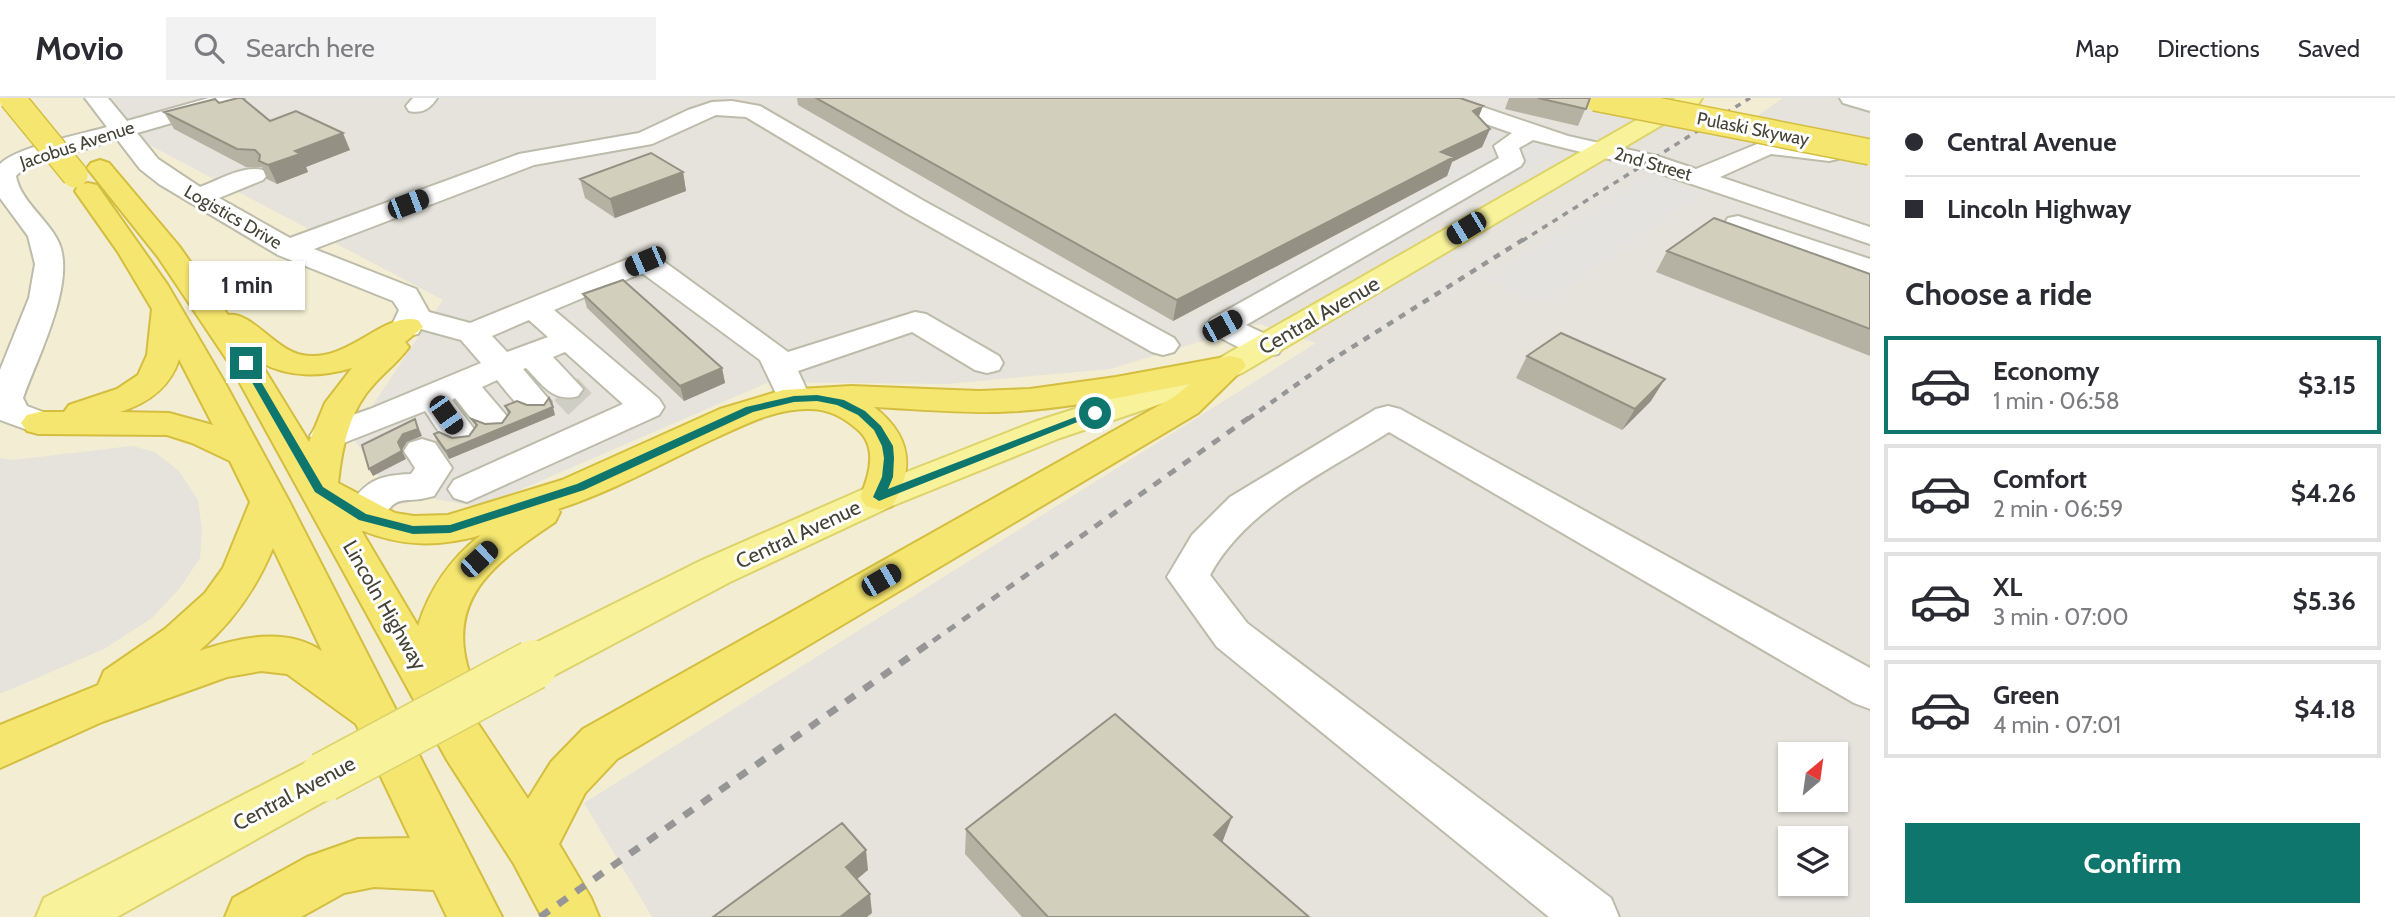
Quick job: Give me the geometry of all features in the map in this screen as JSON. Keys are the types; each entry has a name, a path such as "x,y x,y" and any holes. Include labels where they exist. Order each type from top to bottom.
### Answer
{"highway":[{"name":"Lincoln Highway","path":"12,98 88,172 152,229 206,302 246,363 464,745 532,847 572,917"},
{"name":"Lincoln Highway","path":"40,98 88,172 121,234 167,310 270,501 475,917"},
{"name":"Pulaski Skyway","path":"1595,98 1870,148"},
{"path":"1611,98 1870,148"},
{"name":"Pulaski Skyway","path":"1628,98 1870,148"},
{"path":"206,302 267,352 283,361 303,366 327,365 353,358 410,322"},
{"path":"39,424 104,406 148,384 159,370 163,358 167,310"},
{"path":"410,322 390,351 351,390 336,413 328,436 319,489 363,517 397,528 431,531 450,529 430,451 580,487"},
{"path":"464,745 440,639 439,628 449,600 468,571 494,545 580,487 593,415 750,410 805,398 869,394 974,402 1052,398 1230,366"},
{"path":"532,847 565,780 575,766 600,744 1186,405 1230,366"},
{"path":"805,398 852,407 884,436 889,466 879,497"},
{"path":"39,424 169,424 205,435 244,453"},
{"path":"86,708 164,653 215,611 241,572 270,501"},
{"path":"0,747 86,708 225,660 274,653 307,663 374,712"},
{"path":"252,917 310,884 347,868 390,862 450,867"}],"main road":[{"name":"Central Avenue","path":"63,917 533,665 716,571 879,497 1047,430 1193,382 1230,366 1691,98"}],"street":[{"name":"Logistics Drive","path":"96,98 149,164 168,179 288,249 334,269 398,291 410,300 414,310 410,322"},
{"name":"Jacobus Avenue","path":"39,424 13,414 6,398 44,298 49,257 36,224 3,184 3,175 10,167 24,160 233,98"},
{"name":"2nd Street","path":"1434,98 1562,142 1648,161 1870,236"},
{"path":"1851,98 1870,104"},
{"path":"288,249 527,159 644,139 712,109 733,108 752,111 915,207 1163,345"},
{"path":"1266,347 1222,326 1512,161 1506,146 1531,131"},
{"path":"1698,177 1767,148 1782,147 1870,163"},
{"path":"1733,161 1770,174"},
{"path":"168,179 200,167"},
{"path":"198,197 254,175"},
{"path":"1738,224 1870,269"},
{"path":"410,322 472,333 645,261 774,355 805,398"},
{"path":"535,309 552,347 593,415"},
{"path":"780,366 915,321 987,363"},
{"path":"472,333 502,366 593,415"},
{"path":"363,517 376,495 430,451 502,366 552,347"},
{"path":"552,347 593,415"},
{"path":"328,436 430,451 509,438 593,415"},
{"path":"1592,917 1232,635 1188,577 1206,545 1244,506 1388,417 1870,690"},
{"path":"430,451 509,438"}],"shaded area":[{"path":"0,98 1870,98 1870,917 0,917"},
{"path":"88,98 1567,98 1730,135 1783,98 1870,98 1870,917 652,917 584,803 1316,343 1259,324 1110,369 946,384 769,382 480,507 388,491 352,436 443,300 125,132"},
{"path":"1485,123 1546,144 1557,152 1533,167 1490,150 1495,147 1491,141 1484,142 1461,134"},
{"path":"1486,151 1531,168 1258,322 1220,303 1450,177 1443,172"},
{"path":"1651,174 1704,192 1542,305 1485,280"},
{"path":"132,446 155,452 179,471 198,500 202,531 200,558 180,588 152,618 104,649 0,694 0,458 13,460"}],"building":[{"path":"242,98 270,121 296,111 343,133 295,151 300,154 268,165 259,161 260,155 255,150 237,149 164,112 215,99 219,103"},
{"path":"816,98 1460,98 1483,106 1473,111 1490,129 1441,152 1454,157 1177,300"},
{"path":"1538,98 1590,98 1586,109"},
{"path":"651,153 683,172 610,199 580,179"},
{"path":"1714,218 1870,274 1870,329 1667,251"},
{"path":"623,280 722,368 680,386 583,294"},
{"path":"1561,333 1665,379 1635,409 1527,356"},
{"path":"549,398 553,407 446,451 434,434 439,432 452,438 469,436 477,425 472,419 485,424 502,423 510,412 505,406 517,401 527,405 544,405"},
{"path":"415,419 418,429 403,434 398,442 402,451 369,469 362,445"},
{"path":"1115,714 1232,817 1214,835 1309,917 1048,917 966,829"},
{"path":"842,823 866,850 846,867 870,894 840,917 713,917"}],"tunnel":[{"path":"566,389 580,404"}],"railway":[{"path":"1522,241 1750,98"},
{"path":"1248,419 1327,363 1524,239"},
{"path":"933,641 1250,417"},
{"path":"540,917 935,639"}],"route":[{"path":"246,363 319,489 363,517 380,524 413,530 450,529 580,487 733,416 794,399 817,398 852,407 878,428 884,436 889,458 887,477 879,497 1095,413"}]}
